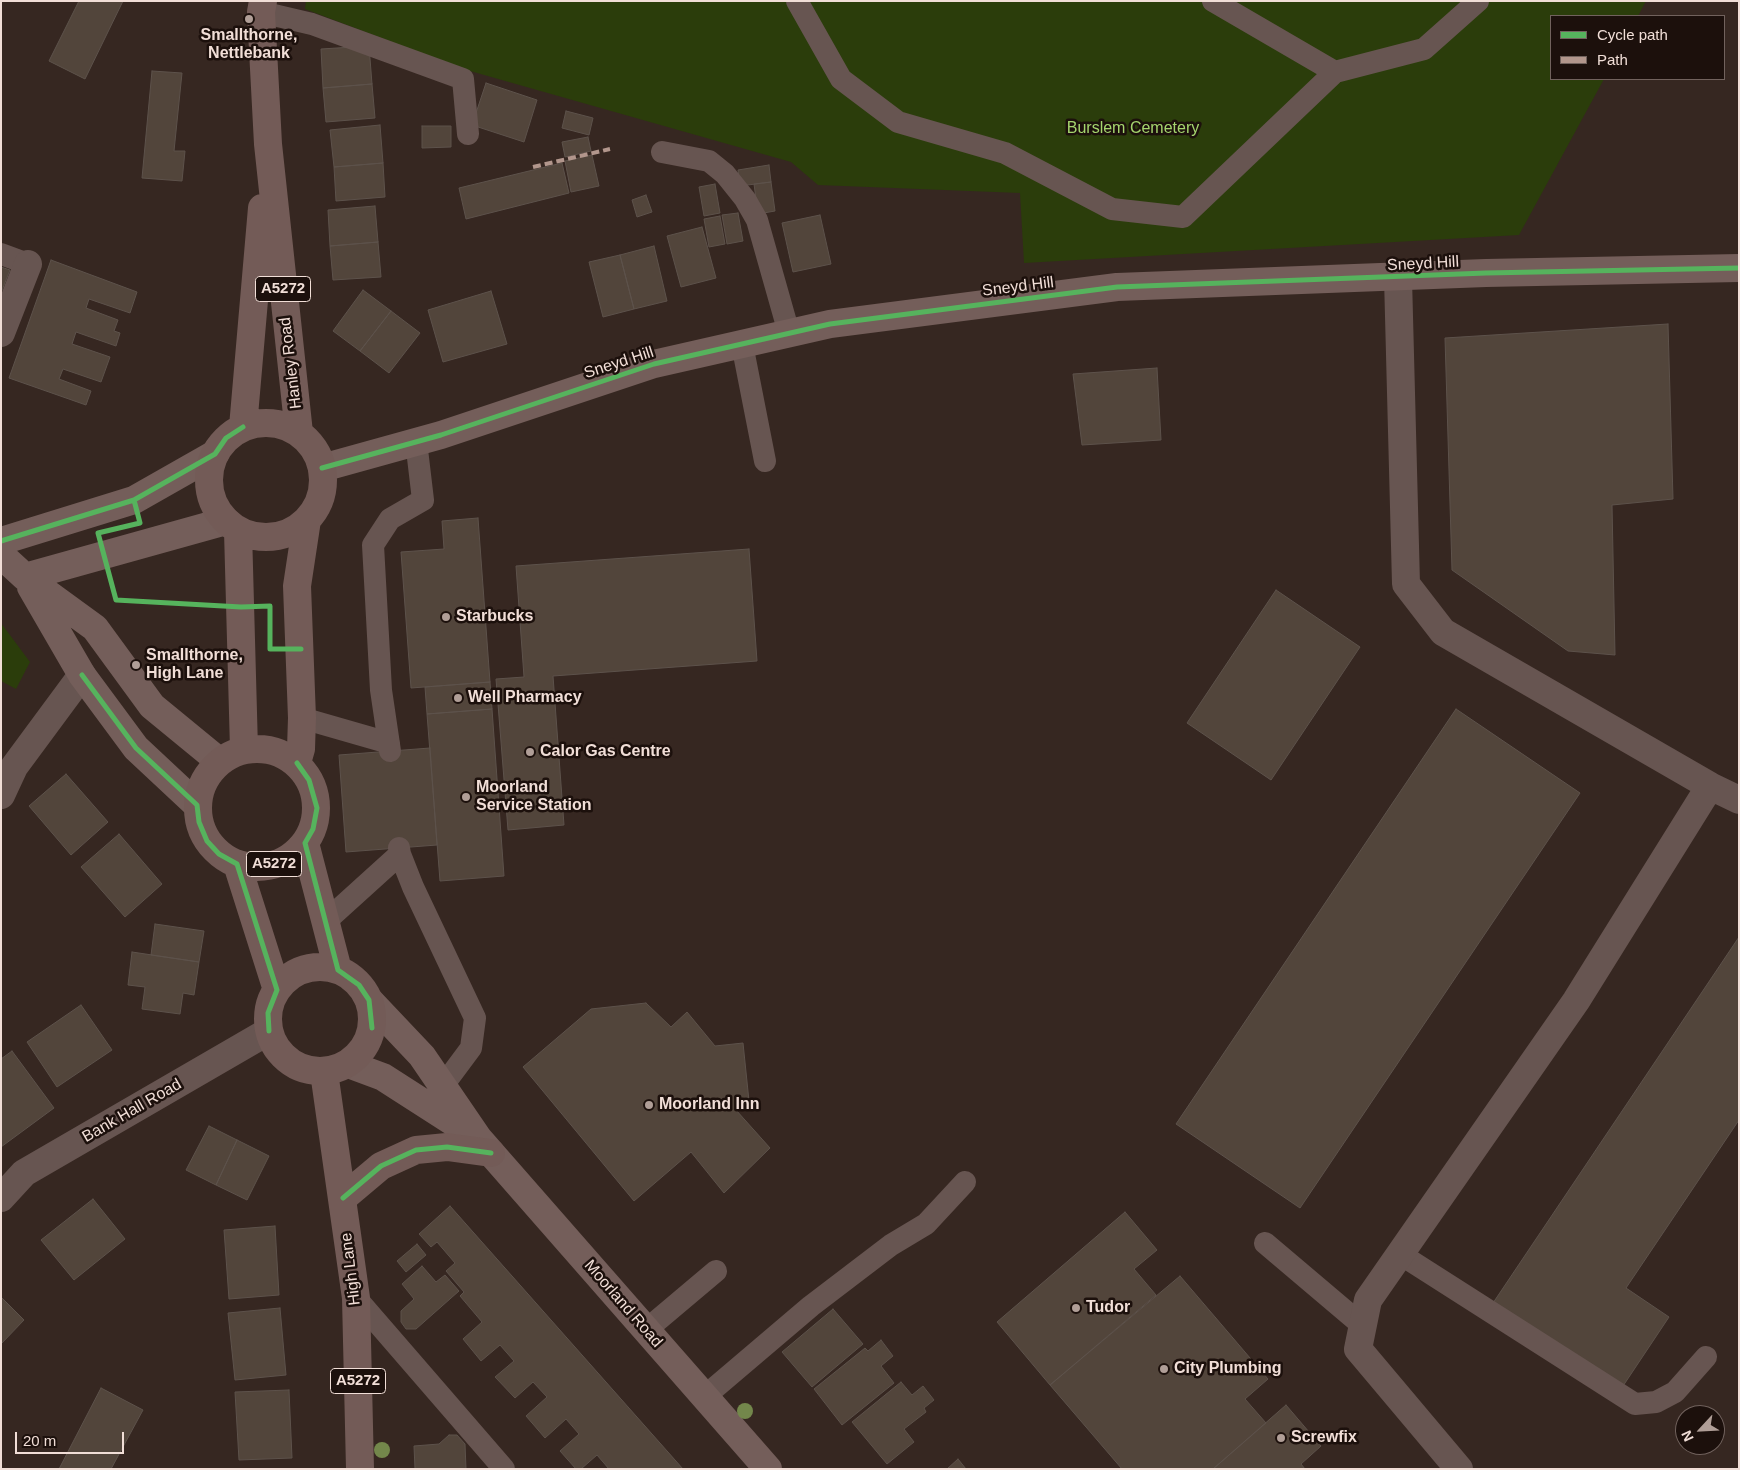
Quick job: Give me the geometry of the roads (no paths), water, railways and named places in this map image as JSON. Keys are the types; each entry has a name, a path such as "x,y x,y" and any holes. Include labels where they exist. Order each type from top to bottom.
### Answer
{"main road":[{"name":"Hanley Road","path":"262,6 268,144 299,433"},
{"name":"Hanley Road","path":"243,427 268,144"},
{"name":"Sneyd Hill","path":"322,468 416,441 654,364 830,324 1117,287 1398,278 1486,273 1739,268"},
{"path":"263,422 274,423 299,433 313,447 322,468 323,488 316,507 307,520 291,532 275,537 255,537 232,526 214,505 209,486 210,466 215,454 226,438 243,427 263,422"},
{"path":"1,541 134,500 215,454"},
{"path":"297,763 301,749 302,718 297,586 307,520"},
{"path":"25,577 232,526"},
{"path":"232,526 244,749"},
{"path":"1,555 25,577 95,628 152,706 219,761"},
{"path":"25,577 82,675 136,748 197,805"},
{"name":"A5272","path":"265,748 285,755 297,763 310,780 317,808 313,829 305,843 290,858 267,867 237,864 219,854 207,841 199,822 197,805 201,785 219,761 231,753 244,749 265,748"},
{"name":"A5272","path":"305,843 338,970"},
{"name":"A5272","path":"237,864 277,990"},
{"path":"320,967 338,970 359,985 369,1000 372,1028 362,1051 336,1068 306,1070 285,1058 274,1044 269,1032 268,1013 277,990 289,977 302,970 320,967"},
{"name":"Moorland Road","path":"369,1000 422,1056 484,1146 768,1469"},
{"name":"Moorland Road","path":"336,1068 383,1077 424,1102 484,1146"},
{"name":"High Lane","path":"336,1068 343,1198 356,1298 360,1469"},
{"path":"343,1198 381,1166 416,1150 484,1146"}],"street":[{"path":"1,333 28,264"},
{"path":"1398,278 1406,584 1443,632 1710,786 1739,800"},
{"path":"1,795 14,767 82,675"},
{"path":"1459,1469 1358,1348 1368,1300 1576,1002 1710,786"},
{"name":"Bank Hall Road","path":"1,1198 24,1173 269,1032"}],"lane":[{"path":"797,1 841,79 898,122 1005,153 1112,209 1183,217 1335,72 1424,49 1478,1"},
{"path":"1213,1 1335,72"},
{"path":"262,6 463,79 468,134"},
{"path":"662,152 708,160 725,174 745,199 757,220 789,333"},
{"path":"1,254 28,264"},
{"path":"742,344 765,461"},
{"path":"302,718 390,747 381,690 374,545 390,519 423,500 416,441"},
{"path":"326,921 400,851 413,887 475,1018 471,1048 442,1086"},
{"path":"704,1397 812,1306 891,1245 926,1224 965,1182"},
{"path":"1265,1243 1363,1326"},
{"path":"1400,1254 1635,1404 1656,1402 1674,1392 1706,1357"},
{"path":"646,1330 716,1271"},
{"path":"356,1298 504,1469"}],"place":[{"name":"Smallthorne, Nettlebank","path":"249,19"},
{"name":"Starbucks","path":"446,617"},
{"name":"Smallthorne, High Lane","path":"136,665"},
{"name":"Well Pharmacy","path":"458,698"},
{"name":"Calor Gas Centre","path":"530,752"},
{"name":"Moorland Service Station","path":"466,797"},
{"name":"Moorland Inn","path":"649,1105"},
{"name":"Tudor","path":"1076,1308"},
{"name":"City Plumbing","path":"1164,1369"},
{"name":"Screwfix","path":"1281,1438"}],"park label":[{"name":"Burslem Cemetery","path":"1133,129"}]}
